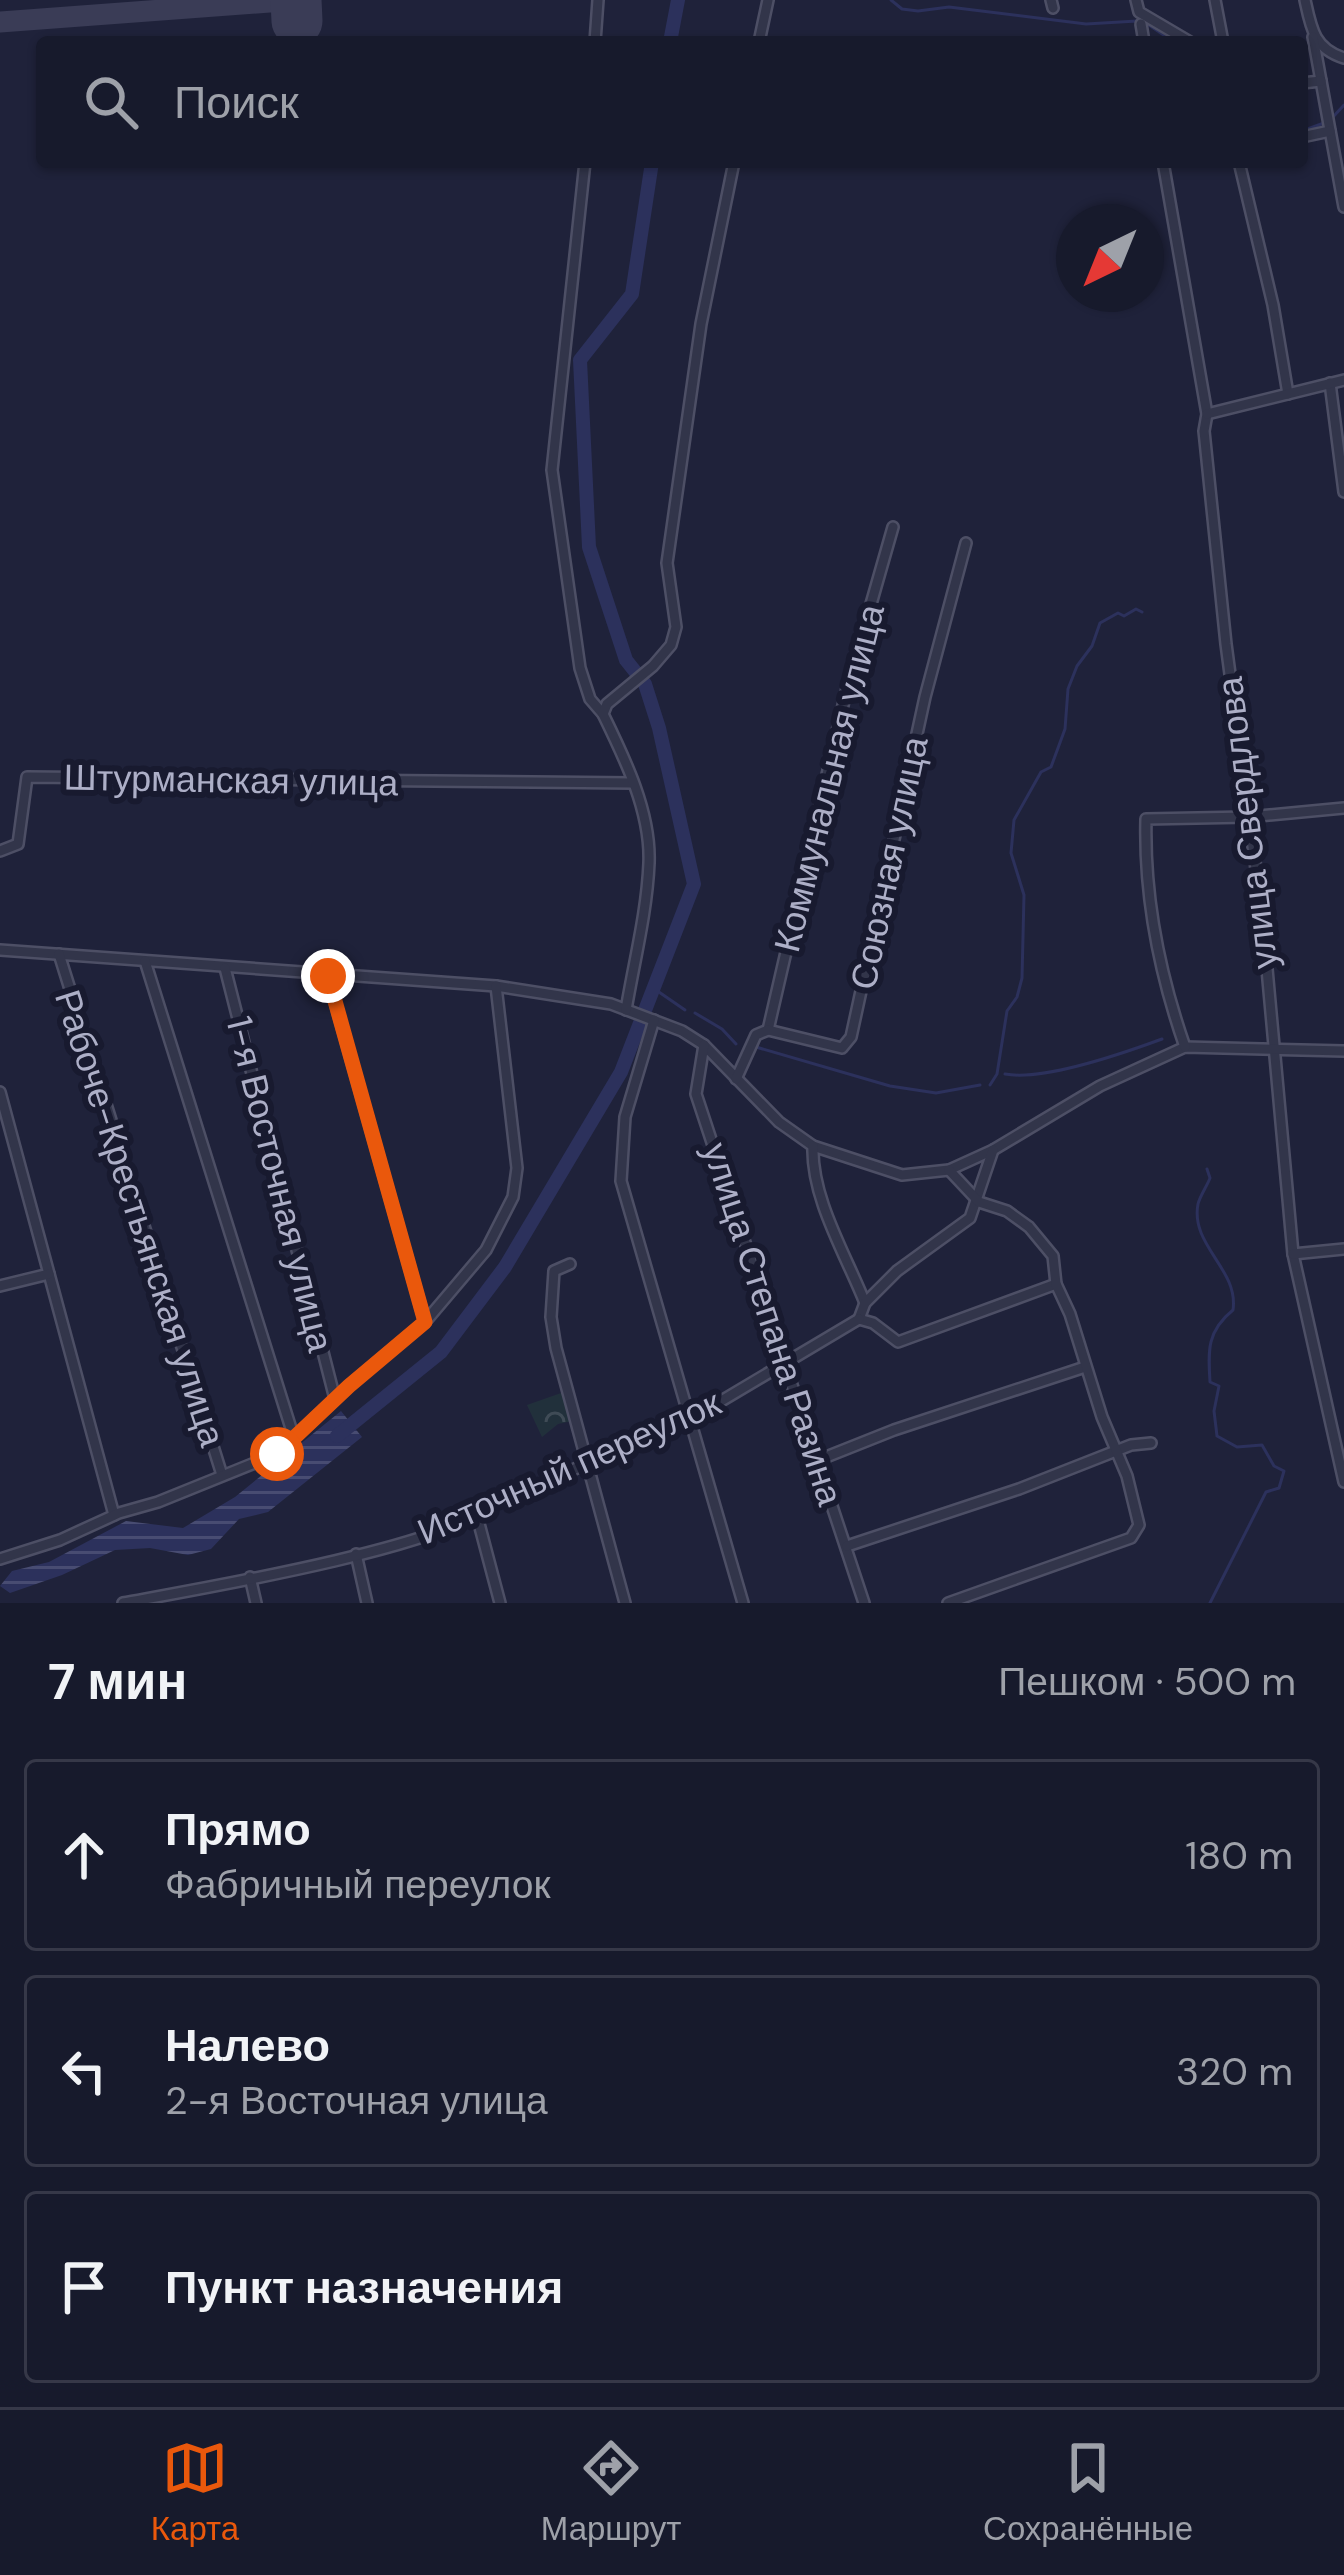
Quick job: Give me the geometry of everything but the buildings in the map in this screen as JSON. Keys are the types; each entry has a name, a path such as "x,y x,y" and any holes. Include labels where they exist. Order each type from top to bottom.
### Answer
{"street":[{"path":"595,36 598,0"},
{"path":"760,36 768,0"},
{"path":"1215,0 1222,36"},
{"path":"1305,0 1344,207"},
{"path":"1139,12 1180,36"},
{"path":"1313,38 1329,53 1344,58"},
{"path":"1308,82 1322,81"},
{"path":"1308,136 1330,131"},
{"path":"584,168 552,470 580,668 644,817 649,862 626,1010"},
{"path":"603,714 671,645 676,627 667,563 700,324 733,168"},
{"name":"улица Свердлова","path":"1164,168 1207,415 1204,431 1275,1052 1292,1254 1344,1483"},
{"path":"1240,168 1273,305 1288,394"},
{"path":"1207,415 1344,380"},
{"path":"1330,383 1344,492"},
{"name":"Коммунальная улица","path":"768,1030 847,688 893,527"},
{"name":"Союзная улица","path":"768,1030 842,1048 851,1037 925,697 966,542"},
{"name":"Штурманская улица","path":"0,851 18,844 27,777 633,783"},
{"path":"1185,1047 1170,1004 1150,901 1146,819 1248,817 1344,808"},
{"path":"0,950 59,958 496,986 611,1004 704,1045 779,1122 813,1146 902,1175 949,1170 994,1150 1100,1086 1185,1047 1344,1051"},
{"name":"Рабоче-Крестьянская улица","path":"59,958 221,1475"},
{"path":"145,961 294,1438"},
{"name":"1-я Восточная улица","path":"225,968 335,1399"},
{"path":"328,976 425,1322"},
{"path":"0,1559 277,1454 425,1322 486,1250 512,1197 517,1168 496,986"},
{"path":"654,1020 625,1117 621,1181 743,1603"},
{"path":"736,1079 756,1035 768,1030"},
{"name":"улица Степана Разина","path":"704,1045 696,1094 865,1603"},
{"path":"0,1092 114,1515"},
{"path":"813,1146 812,1165 866,1303"},
{"path":"994,1150 970,1218 897,1270 866,1303 859,1319 873,1323 898,1342 1056,1283"},
{"path":"948,1603 1131,1538 1139,1526 1127,1476 1056,1283 1053,1256 1041,1239 1007,1211 979,1202 949,1170"},
{"path":"1292,1254 1344,1249"},
{"path":"570,1264 554,1271 551,1317 625,1603"},
{"path":"0,1286 49,1274"},
{"name":"Источный переулок","path":"123,1603 356,1554 477,1516 486,1507 692,1419 859,1319"},
{"path":"816,1461 1084,1367"},
{"path":"848,1546 1116,1451 1151,1443"},
{"path":"1331,1483 1344,1483"},
{"path":"477,1516 500,1603"},
{"path":"356,1554 367,1603"},
{"path":"250,1577 256,1603"}],"green space":[{"path":"564,1392 572,1421 558,1424 542,1437 527,1405"}],"water":[{"path":"341,1411 362,1437 268,1512 239,1519 211,1549 188,1555 150,1548 115,1550 10,1593 0,1586 12,1571 49,1562 126,1521 183,1528 235,1497"}],"waterway":[{"path":"671,36 678,0"},
{"path":"891,0 902,9 918,11 949,7 1086,24 1137,21"},
{"path":"1146,23 1165,36"},
{"path":"1333,117 1344,105"},
{"path":"1308,129 1324,123"},
{"path":"337,1436 441,1352 505,1267 621,1072 694,884 659,728 645,684 626,660 589,547 580,360 632,294 651,168"},
{"path":"990,1085 997,1074 1007,1011 1022,978 1024,895 1011,853 1014,820 1041,772 1051,767 1065,729 1068,689 1100,623 1118,613 1142,612"},
{"path":"656,990 685,1010"},
{"path":"695,1013 736,1044"},
{"path":"1005,1074 1061,1070 1162,1039"},
{"path":"756,1047 890,1086 936,1093 980,1085"},
{"path":"1207,1169 1210,1178 1197,1219 1233,1295 1233,1310 1218,1326 1210,1351 1210,1382 1219,1386 1214,1411 1217,1436 1237,1447 1262,1445 1274,1466 1284,1471 1279,1488 1266,1492 1210,1603"}],"taxiway":[{"path":"0,22 296,0"}],"runway":[{"path":"296,0 297,21"}],"route":[{"path":"277,1454 425,1322 328,976"}]}
